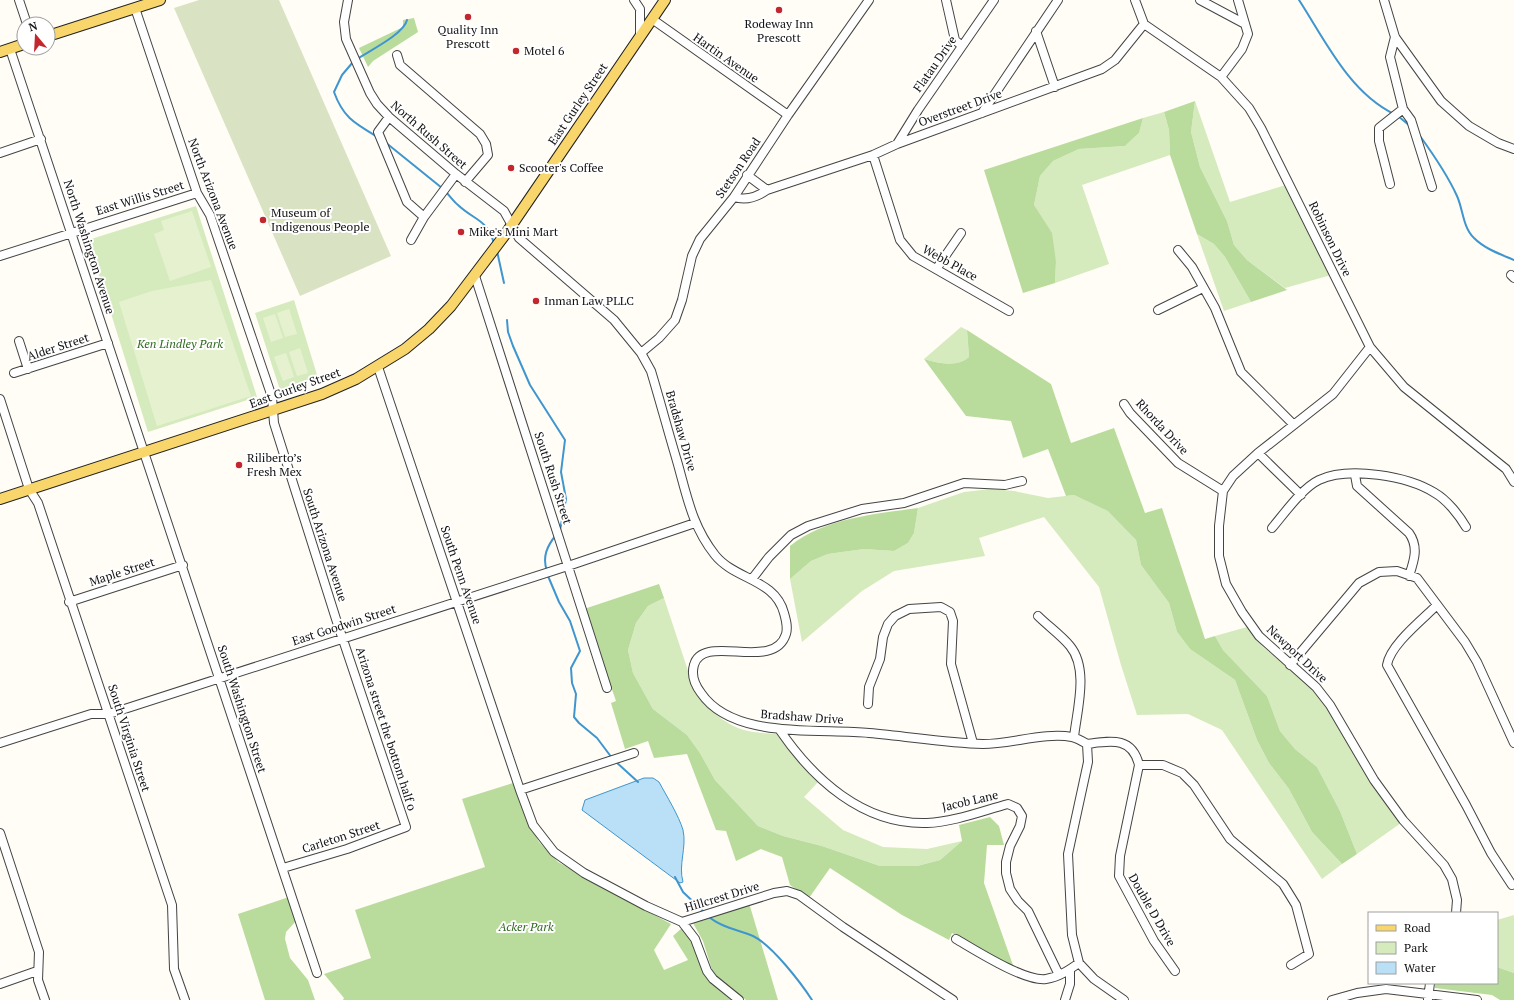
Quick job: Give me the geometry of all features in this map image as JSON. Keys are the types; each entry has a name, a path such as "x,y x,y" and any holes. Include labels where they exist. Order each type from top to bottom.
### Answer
{"main road":[{"path":"56,33 160,0"},
{"name":"East Gurley Street","path":"0,499 272,412 334,390 378,367 429,329 451,306 475,276 511,226 665,0"},
{"path":"0,52 16,47"}],"street":[{"path":"19,0 24,16"},
{"name":"North Rush Street","path":"348,0 344,22 346,39 370,93 389,117 465,182 504,211 511,226"},
{"path":"634,0 640,10 640,35"},
{"name":"Stetson Road","path":"641,353 659,338 675,320 682,300 692,256 700,239 734,197 747,175 788,115 869,0"},
{"path":"946,0 955,40 962,46"},
{"name":"Flatau Drive","path":"897,144 918,110 994,0"},
{"path":"982,113 1058,0"},
{"path":"1135,0 1144,24"},
{"path":"1200,0 1211,8 1245,24"},
{"path":"1221,77 1242,49 1248,34 1238,0"},
{"path":"1384,0 1396,37 1441,101 1469,126 1498,143 1514,149"},
{"name":"North Arizona Avenue","path":"135,8 197,193 210,215 272,397 272,412"},
{"name":"Hartin Avenue","path":"652,19 788,115"},
{"name":"Robinson Drive","path":"1144,24 1221,77 1250,108 1262,128 1370,347 1404,386 1506,469 1514,482"},
{"name":"Overstreet Drive","path":"734,197 742,200 760,195 767,190 873,154 1102,69 1115,60 1144,24"},
{"path":"1036,31 1055,87"},
{"path":"1396,37 1390,57 1403,109 1411,120 1432,187"},
{"name":"North Washington Avenue","path":"10,49 144,452"},
{"path":"397,55 400,65 480,134 486,144 488,155 465,182"},
{"path":"1390,184 1379,141 1379,128 1403,109"},
{"path":"389,117 378,132 407,202 424,217"},
{"path":"0,153 41,139"},
{"name":"Webb Place","path":"873,154 900,240 913,256 937,268 1009,311"},
{"path":"411,240 424,217 456,174"},
{"path":"747,175 767,190"},
{"name":"East Willis Street","path":"0,256 197,193"},
{"name":"Bradshaw Drive","path":"511,226 519,238 614,320 641,353 651,371 695,523 716,556 729,568 752,579 774,594 782,606 787,629 784,640 774,649 757,652 714,651 702,655 694,663 693,675 697,688 705,700 737,720 760,727 865,733 973,743 1010,743 1058,736 1074,737 1087,744"},
{"path":"937,268 961,234"},
{"path":"1178,250 1192,267 1215,308 1242,372 1294,425"},
{"name":"South Rush Street","path":"475,276 607,688"},
{"path":"1158,310 1203,288"},
{"path":"19,341 28,369"},
{"name":"Alder Street","path":"14,373 108,343"},
{"path":"1223,491 1234,476 1258,453 1333,394 1370,347"},
{"name":"South Penn Avenue","path":"378,367 520,790"},
{"name":"South Virginia Street","path":"0,399 29,490 38,504 172,905 174,969 185,1000"},
{"name":"Rhorda Drive","path":"1124,404 1130,413 1178,463 1223,491"},
{"name":"South Arizona Avenue","path":"272,412 278,435 344,638"},
{"name":"South Washington Street","path":"144,452 183,565 317,973"},
{"path":"1258,453 1301,495"},
{"path":"1506,469 1514,474"},
{"path":"1272,528 1301,495 1318,481 1330,476 1378,474 1402,480 1435,493 1460,518 1466,527"},
{"path":"1355,475 1357,486 1409,533 1414,540 1415,555 1410,576"},
{"path":"752,579 769,557 791,535 808,526 862,509 904,503 964,483 1005,485 1022,481"},
{"name":"Newport Drive","path":"1223,491 1219,526 1219,556 1226,584 1242,612 1259,636 1316,687 1330,705 1374,780 1403,820 1444,865 1452,879 1457,900 1456,912"},
{"name":"East Goodwin Street","path":"0,743 91,714 109,714 569,566 695,523"},
{"name":"Maple Street","path":"70,602 183,565"},
{"path":"1290,664 1359,583 1379,572 1397,571 1417,578 1465,642 1477,662 1514,743"},
{"path":"1437,605 1400,642 1388,657 1387,665 1466,805 1491,853 1512,885"},
{"path":"868,704 867,696 869,687 880,660 883,637 888,624 895,616 910,609 941,607 950,612 953,621 951,664 973,743"},
{"path":"1038,616 1070,647 1079,663 1081,676 1074,737"},
{"name":"Arizona street the bottom half o","path":"344,638 406,827"},
{"name":"Jacob Lane","path":"779,729 794,752 835,791 866,812 907,822 929,823 1008,804 1017,808 1022,816 1020,826 1010,846 1006,862 1006,873 1010,889 1018,901 1028,911 1059,975"},
{"path":"1124,1000 1094,979 1079,963 1072,936 1068,854 1088,762 1087,744 1112,740 1127,744 1136,754 1139,765 1163,765 1182,773 1194,785 1230,839 1283,884 1296,905 1309,954 1291,965"},
{"path":"520,790 634,753"},
{"name":"Double D Drive","path":"1139,765 1120,856 1119,876 1154,941 1175,971"},
{"name":"Hillcrest Drive","path":"520,790 533,825 554,852 584,873 646,906 682,922 787,891 799,895 843,927 953,1000"},
{"name":"Carleton Street","path":"283,868 347,849 406,827"},
{"path":"0,833 39,952 37,971 38,980 45,1000"},
{"path":"682,922 695,939 707,971 713,979 739,1000"},
{"path":"956,939 1009,969 1031,977 1045,979 1059,975 1070,970 1079,963"},
{"path":"1065,1000 1070,984 1070,970"},
{"path":"0,984 37,971"},
{"path":"1428,997 1430,984"},
{"path":"1332,1000 1357,993 1386,990 1428,997 1477,1000"}],"green space":[{"path":"199,0 279,0 391,256 300,296 174,8"},
{"path":"414,18 418,32 373,61 368,67 359,48 403,27 403,20"},
{"path":"1195,101 1230,202 1286,185 1331,275 1285,288 1247,260 1234,245 1227,221 1200,167 1191,132"},
{"path":"1195,101 1191,132 1200,167 1227,221 1234,245 1247,260 1287,290 1251,302 1225,257 1214,244 1197,234 1170,155 1169,130 1164,112"},
{"path":"1164,112 1169,130 1170,155 1082,185 1109,264 1055,283 1056,262 1034,205 1040,176 1053,161 1079,149 1125,146 1139,133 1143,118"},
{"path":"1143,118 1139,133 1125,146 1079,149 1053,161 1040,176 1034,205 1052,233 1056,262 1055,283 1023,293 984,170"},
{"name":"Ken Lindley Park","path":"196,206 257,397 148,432 88,240"},
{"path":"192,211 211,267 170,281 154,234 164,230 161,221"},
{"path":"1197,234 1214,244 1225,257 1251,302 1224,311"},
{"path":"211,280 251,396 157,426 119,302 152,291"},
{"path":"294,300 318,378 280,390 255,313"},
{"path":"289,309 297,334 285,337 277,313"},
{"path":"275,314 283,338 271,342 263,318"},
{"path":"961,327 967,330 969,357 959,363 953,364 924,359"},
{"path":"967,330 1051,384 1071,443 1114,428 1145,513 1162,508 1205,639 1215,636 1223,650 1267,696 1280,731 1295,749 1317,767 1340,811 1357,854 1342,864 1312,832 1289,789 1269,763 1257,740 1235,680 1190,649 1177,632 1169,603 1141,565 1136,540 1108,511 1074,495 1066,496 1048,449 1023,458 1011,421 966,416 924,359 953,364 959,363 969,357"},
{"path":"300,348 308,373 297,376 289,352"},
{"path":"286,353 294,377 283,381 274,357"},
{"path":"991,489 1014,491 1048,498 1074,495 1109,511 1136,540 1141,565 1169,603 1177,632 1190,649 1235,680 1257,740 1269,763 1289,789 1312,832 1342,864 1322,879 1222,730 1188,714 1137,715 1099,587 1044,517 979,538 985,556 894,571 862,591 802,642 790,579 811,561 828,554 864,549 894,551 908,543 914,533 918,508 964,492"},
{"path":"918,508 914,533 908,543 894,551 864,549 828,554 811,561 790,579 790,546 804,537 835,523 868,515"},
{"path":"659,584 664,598 648,606 636,623 628,650 633,673 653,709 687,735 700,753 715,780 758,826 783,836 822,846 880,866 917,866 940,860 962,841 959,825 990,817 999,826 1004,845 987,845 984,883 1014,968 952,933 949,940 902,915 830,868 809,898 790,885 782,857 761,849 736,861 726,831 716,830 687,754 654,758 648,741 625,749 611,703 616,701 584,609"},
{"path":"664,598 695,692 718,716 740,729 758,733 776,734 820,780 804,797 843,830 883,847 927,849 962,841 940,860 917,866 880,866 822,846 783,836 758,826 715,780 700,753 687,735 653,709 633,673 628,650 636,623 648,606"},
{"path":"1247,627 1263,647 1304,681 1325,704 1381,797 1401,823 1357,854 1340,811 1317,767 1295,749 1280,731 1267,696 1223,650 1215,636"},
{"name":"Acker Park","path":"513,783 527,819 539,842 558,862 671,924 654,950 664,970 688,960 673,936 683,927 693,942 704,972 734,1000 343,1000 344,998 324,974 371,958 355,910 485,867 462,799"},
{"path":"289,897 296,921 286,932 285,939 290,958 308,980 315,1000 265,1000 238,914"},
{"path":"749,903 778,1000 746,1000 718,981 712,970 703,941 693,923"},
{"path":"1514,915 1514,973 1498,967 1498,920"},
{"path":"1498,967 1514,973 1514,1000 1500,1000 1492,995 1435,988 1435,984 1498,984"}],"water":[{"path":"644,778 653,778 659,782 681,824 684,836 681,869 683,882 680,883 582,810 585,800"}],"waterway":[{"path":"1299,0 1339,64 1351,79 1364,93 1394,114"},
{"path":"357,59 400,31 407,20"},
{"path":"353,62 342,75 334,92 337,101 345,113 355,123 376,136"},
{"path":"1398,116 1410,126"},
{"path":"1420,136 1440,165 1453,188 1459,201 1465,224 1470,234 1478,242 1488,248 1514,260"},
{"path":"385,142 442,188"},
{"path":"445,191 458,205 484,224 494,243"},
{"path":"497,251 504,283"},
{"path":"507,320 508,332 530,385 565,440 561,472 566,499 560,530"},
{"path":"547,571 545,556 550,543 556,535"},
{"path":"548,576 559,602 570,621 580,651 571,668 572,683 576,694 574,717 597,738 612,758"},
{"path":"615,761 638,782"},
{"path":"675,877 683,892 704,912"},
{"path":"708,916 718,923 753,936 769,947 786,965 812,1000"}],"place":[{"name":"Rodeway Inn Prescott","path":"779,10"},
{"name":"Quality Inn Prescott","path":"468,17"},
{"name":"Motel 6","path":"516,51"},
{"name":"Scooter's Coffee","path":"511,168"},
{"name":"Museum of Indigenous People","path":"263,220"},
{"name":"Mike's Mini Mart","path":"461,232"},
{"name":"Inman Law PLLC","path":"536,301"},
{"name":"Riliberto’s Fresh Mex","path":"239,465"}]}
